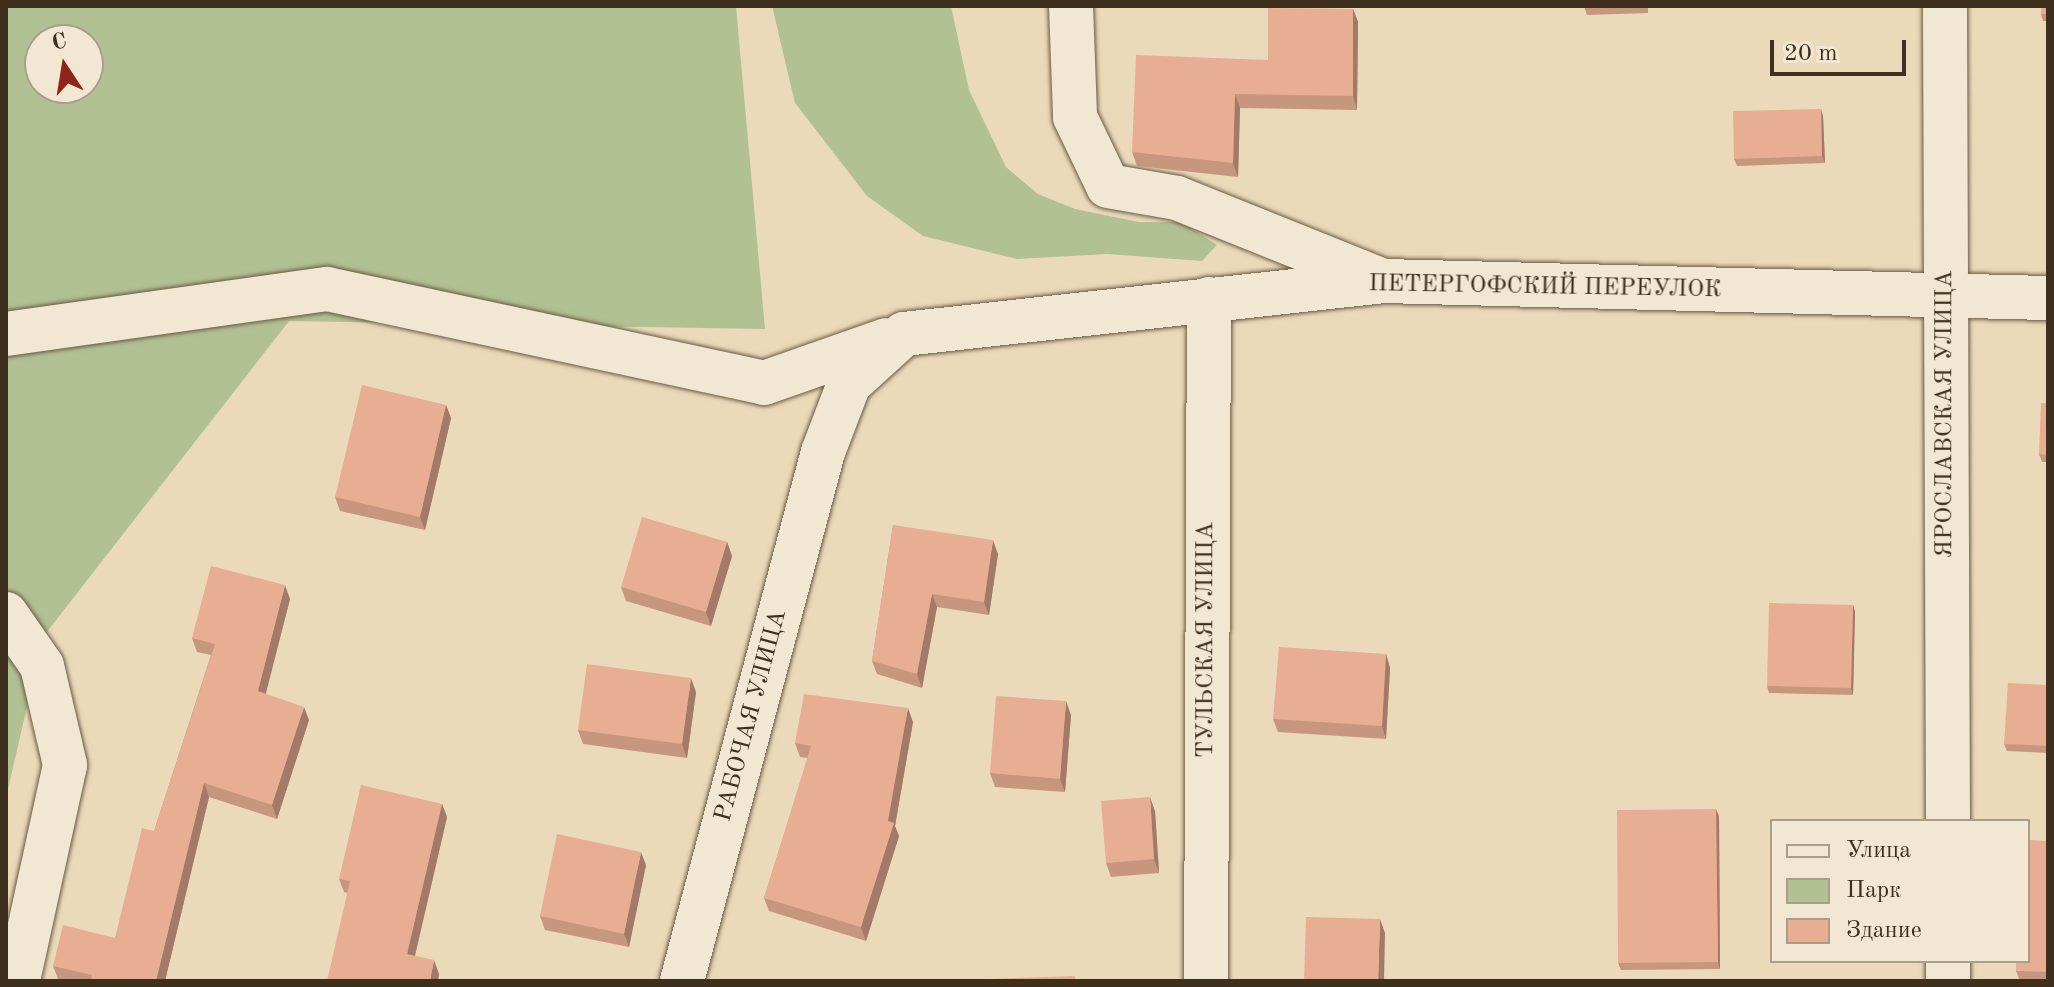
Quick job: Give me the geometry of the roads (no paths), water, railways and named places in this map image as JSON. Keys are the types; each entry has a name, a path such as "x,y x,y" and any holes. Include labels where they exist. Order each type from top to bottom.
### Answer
{"street":[{"path":"1071,6 1075,117 1108,186 1177,198 1384,281"},
{"name":"ЯРОСЛАВСКАЯ УЛИЦА","path":"1945,6 1948,819"},
{"name":"ПЕТЕРГОФСКИЙ ПЕРЕУЛОК","path":"6,334 327,289 764,383 904,334 1384,281 1946,298 2048,298"},
{"name":"ТУЛЬСКАЯ УЛИЦА","path":"1206,981 1209,299"},
{"name":"РАБОЧАЯ УЛИЦА","path":"682,981 823,452 849,384 904,334"},
{"path":"6,614 42,666 65,765 18,981"}]}
